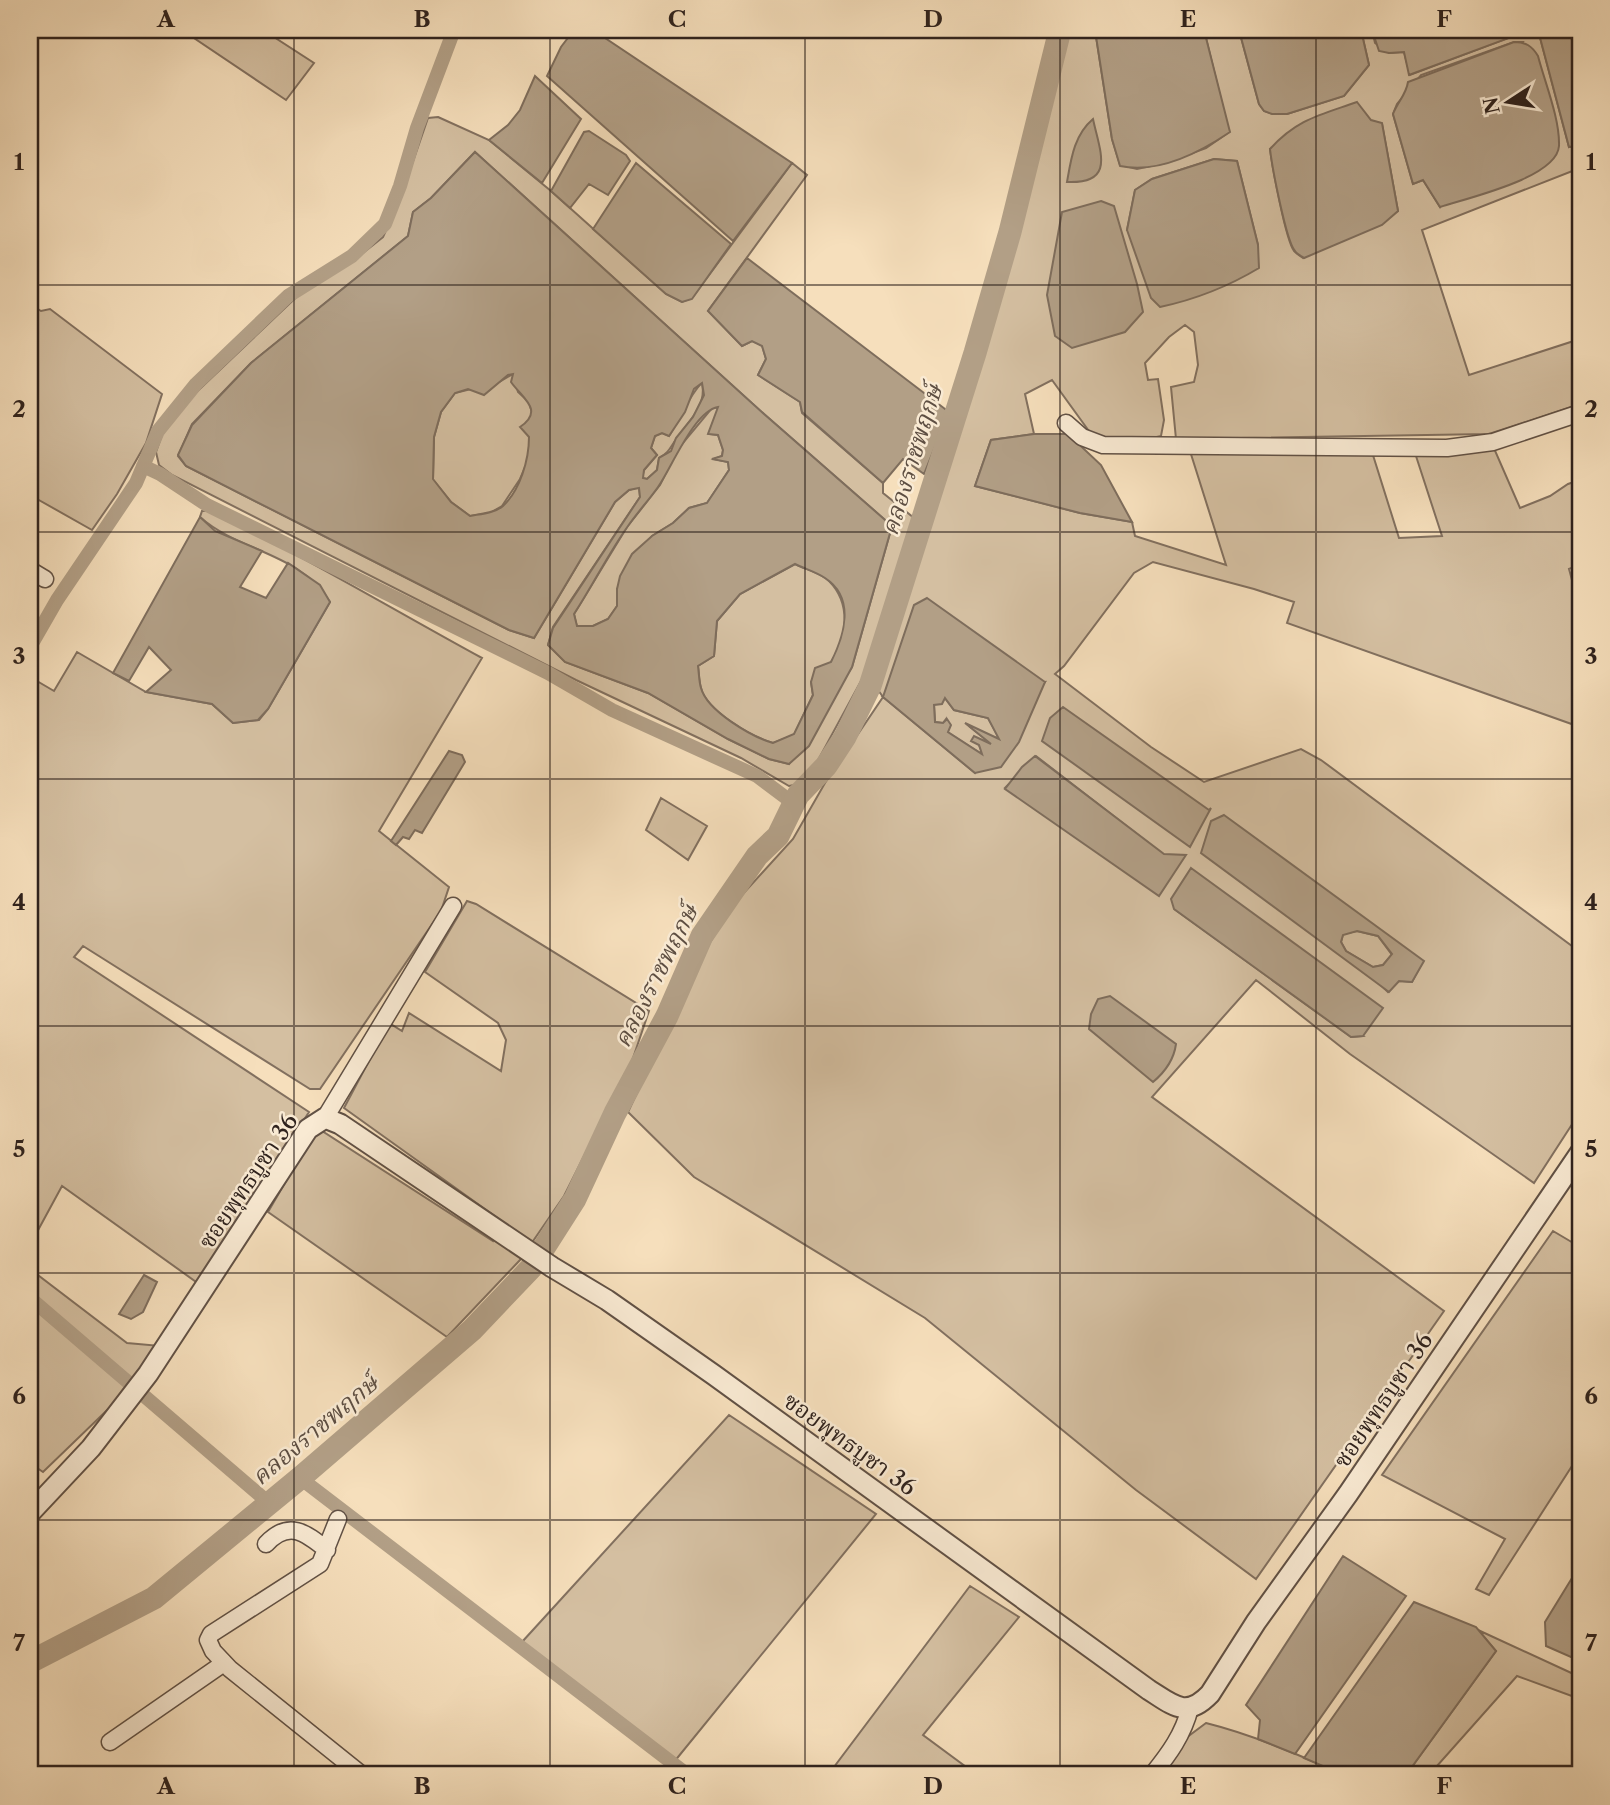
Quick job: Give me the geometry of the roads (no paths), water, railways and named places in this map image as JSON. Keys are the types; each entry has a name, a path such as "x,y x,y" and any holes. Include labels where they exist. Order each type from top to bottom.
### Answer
{"street":[{"path":"1066,423 1082,437 1103,445 1447,448 1493,442 1580,413"},
{"path":"30,570 45,579"},
{"path":"325,1118 453,906"},
{"name":"ซอยพุทธบูชา 36","path":"30,1513 91,1448 128,1401 308,1129 325,1118 340,1124 552,1267 607,1300 1149,1690 1177,1708 1190,1708 1202,1703 1210,1694 1256,1622 1349,1493 1580,1153"},
{"path":"338,1519 320,1564 211,1634 208,1640 213,1651 224,1663 362,1775"},
{"path":"266,1544 274,1535 294,1530 302,1532 327,1550"},
{"path":"110,1742 224,1663"},
{"path":"1152,1775 1176,1745 1190,1708"}],"water":[{"path":"574,30 593,30 792,163 733,241 547,76 561,47"},
{"path":"1095,30 1204,30 1230,132 1178,160 1149,167 1120,166 1112,139"},
{"path":"1239,30 1361,30 1369,65 1344,96 1287,114 1272,114 1264,111 1259,104"},
{"path":"1372,30 1520,30 1517,35 1409,75 1404,52 1379,51"},
{"path":"1538,30 1569,30 1580,69 1580,145 1569,147"},
{"path":"1514,42 1528,45 1538,56 1552,101 1559,146 1554,157 1543,168 1528,177 1440,207 1423,180 1413,184 1393,114 1395,109 1406,91 1408,82"},
{"path":"535,76 581,119 542,183 489,140 508,125 520,110"},
{"path":"1357,102 1371,120 1382,123 1398,211 1382,225 1304,258 1291,244 1276,186 1270,149 1300,124"},
{"path":"1093,119 1101,154 1099,172 1093,178 1067,182 1077,140"},
{"path":"589,131 626,155 630,161 608,195 589,184 570,208 551,191 584,132"},
{"path":"475,152 892,526 852,667 809,746 789,764 769,759 728,739 648,693 565,662 548,645 553,628 640,497 639,488 629,490 615,502 534,638 509,630 186,466 178,455 192,425 251,363 408,236 413,212 431,198","holes":["513,374 511,382 531,410 531,415 520,427 529,437 525,465 519,483 503,506 492,512 470,516 451,502 433,479 434,437 441,412 455,393 468,389 484,395 508,375","702,383 704,395 693,417 676,438 671,451 659,458 657,470 647,479 643,478 644,470 657,455 651,448 655,436 662,433 669,436 685,412 694,389","718,407 708,434 718,435 723,450 722,456 712,459 728,462 729,470 707,503 689,508 632,554 620,576 617,606 608,619 593,626 577,626 574,614 614,547 658,487 692,429 709,411","795,564 822,576 835,586 844,607 845,618 836,652 831,662 815,668 811,682 813,695 794,734 773,743 731,722 705,697 700,686 698,666 714,656 717,621 740,594"]},
{"path":"1214,159 1237,161 1258,245 1259,268 1211,292 1160,307 1151,298 1127,230 1135,190 1152,179"},
{"path":"636,163 731,244 692,299 682,302 666,294 593,229"},
{"path":"1101,201 1114,206 1143,312 1125,332 1072,348 1055,336 1047,295 1062,212"},
{"path":"747,258 949,412 924,474 903,459 883,483 802,412 800,402 758,375 766,359 762,346 752,341 742,346 708,311"},
{"path":"1034,434 1068,434 1101,465 1132,522 1080,513 975,486 991,440"},
{"path":"200,517 215,531 262,551 240,587 266,598 288,563 320,585 330,602 268,709 258,720 233,723 212,704 146,692 171,670 149,647 129,681 113,673"},
{"path":"927,598 1045,682 1019,742 1001,767 975,773 883,697 914,605","holes":["945,698 954,710 988,718 999,739 965,723 991,744 974,736 971,741 979,745 982,754 948,732 951,725 947,719 943,723 935,722 934,705 942,704"]},
{"path":"1063,707 1209,810 1211,808 1190,847 1042,741 1050,718"},
{"path":"449,751 462,755 465,762 422,833 415,830 409,839 403,837 396,845 391,841"},
{"path":"1035,756 1164,854 1186,855 1159,896 1005,789 1022,767"},
{"path":"1224,815 1424,961 1412,982 1399,981 1389,992 1201,853 1211,821","holes":["1357,931 1378,936 1392,954 1383,965 1373,967 1346,951 1341,942 1343,935"]},
{"path":"1191,868 1383,1008 1363,1036 1351,1037 1174,909 1171,899"},
{"path":"1110,996 1176,1044 1168,1065 1153,1082 1089,1029 1091,1014 1098,999"},
{"path":"144,1275 157,1282 143,1312 131,1319 119,1314"},
{"path":"1343,1556 1406,1596 1295,1754 1258,1739 1260,1720 1246,1705"},
{"path":"1580,1565 1580,1661 1546,1646 1545,1622"},
{"path":"1414,1602 1476,1627 1496,1651 1406,1775 1344,1775 1304,1758"}],"waterway":[{"path":"30,647 57,600 136,483 158,431 196,384 288,296 352,256 385,224 454,30"},
{"name":"คลองราชพฤกษ์","path":"30,1662 154,1598 300,1478 472,1330 531,1268 575,1199 615,1113 667,1016 702,936 757,856 778,836 798,795 826,766 845,737 870,686 975,353 1010,232 1060,30"},
{"path":"143,466 207,505 548,673 612,710 757,776 793,803"},
{"path":"30,1298 269,1503"},
{"path":"300,1478 684,1772"}]}
